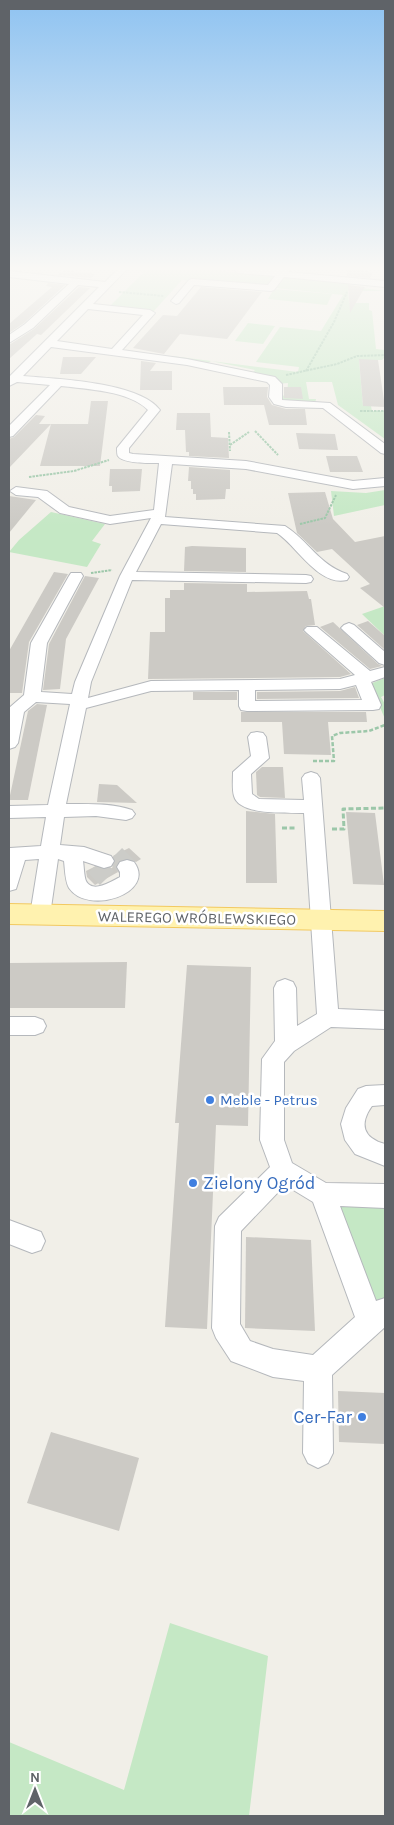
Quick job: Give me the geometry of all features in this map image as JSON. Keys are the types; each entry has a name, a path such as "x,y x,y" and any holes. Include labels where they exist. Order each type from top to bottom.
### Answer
{"main road":[{"name":"WALEREGO WRÓBLEWSKIEGO","path":"9,914 385,921"}],"street":[{"path":"12,380 36,355"},
{"path":"136,355 271,379 276,384 275,397 278,402 326,406 385,450"},
{"path":"168,360 172,355"},
{"path":"12,380 58,383 124,392 146,400 154,410 123,448 123,455 131,458 246,465 344,484 365,485 385,482"},
{"path":"9,433 58,383"},
{"path":"97,865 56,811 83,682 122,573 158,516 166,460"},
{"path":"16,491 42,494 65,510 110,520 158,516 280,529 288,533 318,567 330,574 342,577"},
{"path":"122,573 306,579"},
{"path":"9,743 16,710 32,697 39,643 76,576"},
{"path":"349,628 385,660"},
{"path":"246,684 247,706 373,705 365,679 312,630"},
{"path":"32,697 80,702 151,686 340,684 365,679 385,672"},
{"path":"257,737 260,758 242,772 242,797 255,805 313,806"},
{"path":"311,778 328,1018"},
{"path":"9,812 96,810 126,814"},
{"path":"9,884 17,853 97,865"},
{"path":"40,914 97,865"},
{"path":"285,988 286,1044"},
{"path":"385,1020 328,1018 286,1044 273,1059 272,1140 283,1170 323,1194 385,1196"},
{"path":"9,1026 35,1026"},
{"path":"385,1095 366,1096 357,1106 350,1125 355,1140 374,1153 385,1155"},
{"path":"283,1170 228,1226 226,1328 241,1351 273,1363 318,1369"},
{"path":"318,1453 318,1369 378,1316 323,1194"}],"path":[{"path":"315,355 306,371 337,364 357,356 380,355"},
{"path":"355,411 385,411"},
{"path":"255,431 278,455"},
{"path":"229,432 230,453"},
{"path":"230,445 249,432"},
{"path":"29,477 74,471 123,455"},
{"path":"280,529 325,518 338,490"},
{"path":"76,576 122,573"},
{"path":"311,778 308,760 334,761 332,736 340,733 369,731 385,725"}],"green space":[{"path":"261,355 385,355 382,360 359,360 363,406 371,406 372,411 385,411 385,439 338,405 332,382 306,382 309,399 316,399 315,404 286,404 275,397 287,395 288,383 276,384 250,375 255,370 211,361 203,366 169,360 172,356 298,372 299,367 256,362"},
{"path":"385,490 385,505 334,516 331,491 366,493"},
{"path":"51,512 105,524 92,541 101,544 87,567 9,552 19,540"},
{"path":"385,606 385,636 362,614"},
{"path":"385,678 385,695 381,697 385,704 385,719 370,684"},
{"path":"323,1194 385,1196 385,1311 370,1321"},
{"path":"170,1623 268,1656 249,1816 9,1816 9,1742 124,1790"}],"building":[{"path":"63,357 96,357 81,374 60,374"},
{"path":"359,359 378,360 385,407 363,406"},
{"path":"141,361 156,363 150,371 172,371 172,390 140,390"},
{"path":"223,387 268,387 267,397 272,405 286,409 305,409 307,425 269,425 264,405 224,405"},
{"path":"284,387 301,387 303,399 284,398"},
{"path":"91,401 108,401 100,466 40,466 51,424 88,424"},
{"path":"177,413 210,413 211,437 228,438 229,458 189,456 189,452 186,452 185,430 176,430"},
{"path":"36,415 45,416 39,424 51,424 9,468 9,439 14,437"},
{"path":"296,433 335,434 338,450 299,449"},
{"path":"326,456 357,456 363,472 330,472"},
{"path":"189,467 230,470 230,489 226,489 225,499 196,500 196,494 193,494 193,489 191,489 191,481 188,481"},
{"path":"110,469 142,469 140,491 112,492 112,486 109,486"},
{"path":"325,492 333,519 355,542 385,536 385,608 360,588 370,584 332,549 317,552 297,533 288,493"},
{"path":"9,496 36,500 9,533"},
{"path":"185,547 246,548 246,572 184,571"},
{"path":"54,572 68,574 29,642 22,693 9,693 9,651"},
{"path":"85,576 99,578 66,639 60,689 43,690 49,644"},
{"path":"184,583 247,584 247,592 307,591 309,599 311,599 315,625 306,626 303,631 351,674 340,677 148,679 150,632 165,632 165,598 170,598 170,590 184,590"},
{"path":"368,621 385,636 385,650 357,625"},
{"path":"333,622 382,666 370,669 320,627"},
{"path":"355,687 359,698 257,699 257,692 340,691"},
{"path":"193,692 237,692 237,700 193,700"},
{"path":"37,704 47,705 28,800 9,800 28,711"},
{"path":"241,712 366,712 367,722 328,722 331,755 284,754 282,722 241,722"},
{"path":"262,767 283,767 285,798 260,797 257,795 256,772"},
{"path":"99,784 117,785 137,803 97,802"},
{"path":"246,811 275,814 277,883 246,883"},
{"path":"346,812 375,813 384,885 353,884"},
{"path":"129,848 141,859 136,862 128,858 119,860 115,866 118,872 95,885 87,877 86,871 94,867 103,870 112,868 116,862 113,856"},
{"path":"127,962 125,1008 9,1008 9,963"},
{"path":"187,965 251,967 248,1126 216,1125 207,1329 165,1327 179,1123 175,1123"},
{"path":"246,1237 311,1240 315,1331 245,1328"},
{"name":"Cer-Far","path":"338,1391 385,1393 385,1444 339,1442"},
{"path":"51,1432 139,1458 119,1531 27,1503"}],"tunnel":[{"path":"115,855 127,867"},
{"path":"95,866 107,878"}],"place":[{"name":"Meble - Petrus","path":"210,1100"},
{"name":"Zielony Ogród","path":"193,1183"},
{"name":"Cer-Far","path":"362,1417"}]}
